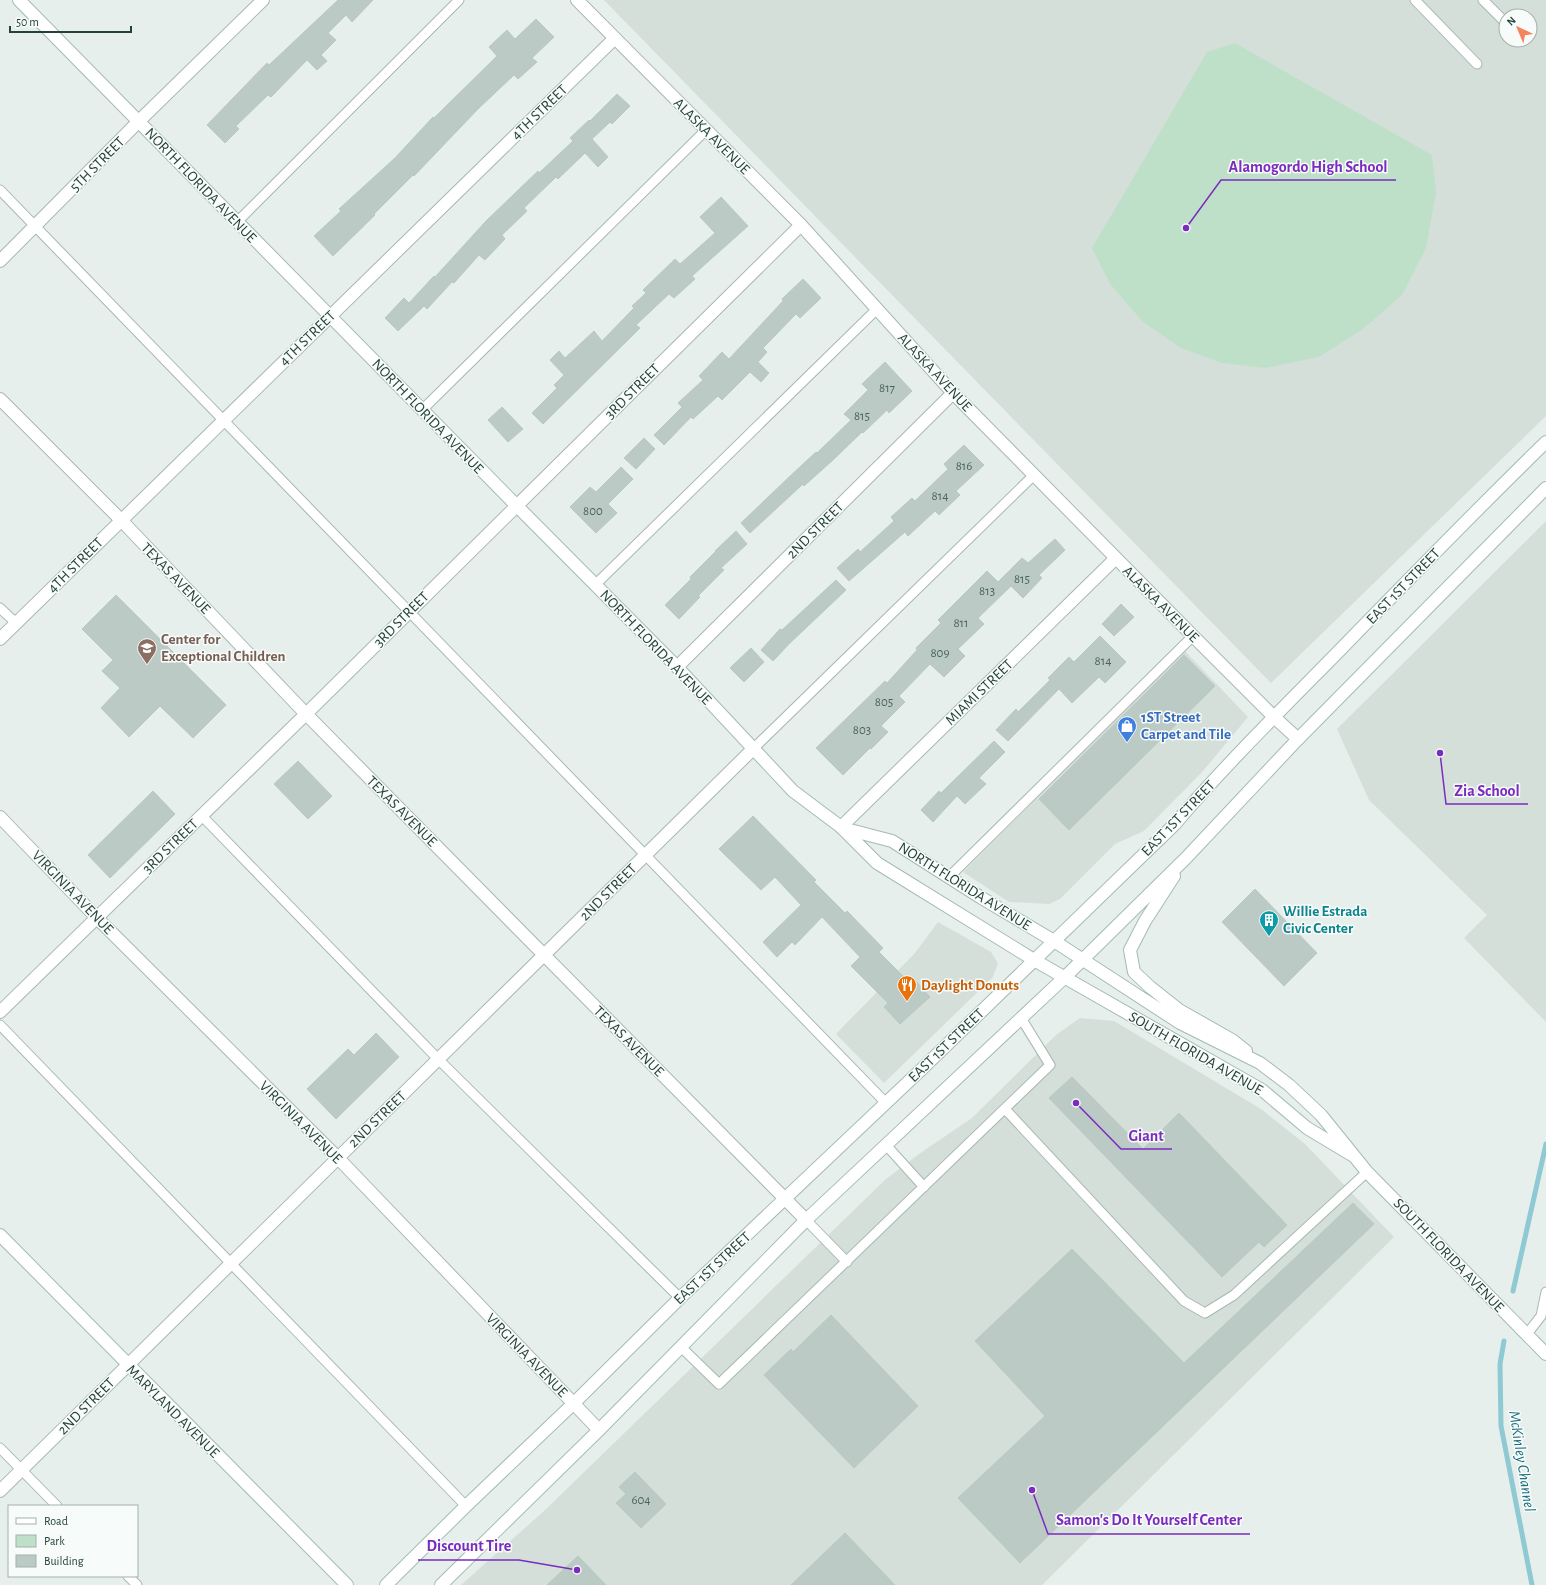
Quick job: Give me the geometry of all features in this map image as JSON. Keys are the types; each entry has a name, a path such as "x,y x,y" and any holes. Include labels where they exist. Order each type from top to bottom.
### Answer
{"street":[{"name":"NORTH FLORIDA AVENUE","path":"20,0 422,410 677,667 793,791 841,827 877,863 1034,960"},
{"name":"5TH STREET","path":"0,262 139,121 263,0"},
{"name":"ALASKA AVENUE","path":"577,0 614,39 801,225 953,393 1193,636 1298,739"},
{"name":"4TH STREET","path":"0,639 614,39"},
{"name":"3RD STREET","path":"0,1012 306,714 801,225"},
{"name":"2ND STREET","path":"677,667 953,393"},
{"name":"TEXAS AVENUE","path":"0,399 121,520 306,714 806,1220"},
{"name":"EAST 1ST STREET","path":"386,1585 680,1298 886,1103 1174,825 1274,717 1546,442"},
{"name":"EAST 1ST STREET","path":"441,1585 599,1430 806,1220 1065,977 1186,858 1298,739 1546,488"},
{"name":"MIAMI STREET","path":"841,827 1116,558"},
{"name":"2ND STREET","path":"0,1491 754,748"},
{"name":"VIRGINIA AVENUE","path":"0,817 97,918 338,1158 599,1430"},
{"name":"NORTH FLORIDA AVENUE","path":"841,827 892,841 1083,959"},
{"path":"1186,858 1145,921 1130,950 1134,972 1179,1010 1232,1040 1260,1063"},
{"name":"SOUTH FLORIDA AVENUE","path":"1083,959 1180,1023 1260,1063 1289,1085 1321,1115 1367,1172 1546,1354"},
{"name":"SOUTH FLORIDA AVENUE","path":"1034,960 1262,1090 1307,1128 1352,1154"},
{"name":"MARYLAND AVENUE","path":"0,1235 127,1365 347,1585"}],"lane":[{"path":"237,222 459,0"},
{"path":"1415,0 1477,64"},
{"path":"1483,0 1498,15"},
{"path":"422,410 706,130"},
{"path":"0,190 644,856 886,1103"},
{"path":"595,585 877,309"},
{"path":"754,748 1034,475"},
{"path":"0,608 16,623"},
{"path":"949,877 1193,636"},
{"path":"202,816 438,1059 680,1298"},
{"path":"681,1347 719,1384 1005,1109 1050,1065 1021,1018"},
{"path":"0,1025 466,1506"},
{"path":"1005,1109 1184,1301 1205,1313 1234,1295 1367,1172"},
{"path":"886,1145 924,1187"},
{"path":"806,1220 846,1262"},
{"path":"1527,1334 1541,1316 1546,1292"},
{"path":"0,1448 56,1505"},
{"path":"129,1577 137,1585"}],"shaded area":[{"path":"604,0 1546,0 1546,416 1271,683"},
{"path":"1546,521 1546,1022 1464,938 1487,915 1369,800 1337,729"},
{"path":"1184,650 1248,717 1203,771 1144,831 1115,844 1060,899 1049,904 1009,902 963,872"},
{"path":"938,922 991,952 998,963 993,977 884,1083 836,1034 915,953"},
{"path":"1080,1018 1114,1021 1261,1109 1305,1144 1394,1237 1042,1585 461,1585 544,1511 886,1179 919,1154 972,1118 1056,1035"}],"green space":[{"path":"1235,43 1432,155 1436,193 1426,248 1402,295 1363,329 1319,357 1265,368 1222,363 1181,348 1143,322 1110,284 1092,248 1207,52"}],"building":[{"path":"338,0 373,0 352,22 346,15 328,33 336,40 321,55 327,61 317,70 307,60 271,97 268,95 236,126 239,129 225,143 207,125 267,63 269,65"},
{"path":"536,19 554,37 532,58 537,62 518,79 514,75 478,109 414,176 413,175 333,256 314,236 341,211 339,209 395,158 433,117 434,118 497,56 489,47 507,30 515,39"},
{"path":"617,94 630,106 612,124 610,122 592,139 608,157 598,167 585,153 558,179 556,177 524,208 527,211 502,235 505,239 485,260 479,255 454,283 452,282 427,309 424,306 398,331 385,318 404,298 409,303 486,221 538,171 539,173 573,141 570,138 589,120 590,121"},
{"path":"721,197 748,226 692,276 695,279 674,298 669,294 636,325 640,328 543,424 532,413 557,388 554,385 564,375 550,360 559,351 565,358 594,331 602,341 634,308 632,306 646,293 643,290 675,259 680,264 715,233 700,217"},
{"path":"803,279 821,298 800,318 796,314 763,348 767,352 758,362 769,373 761,382 750,372 722,400 718,396 693,419 691,417 664,445 654,435 682,407 678,403 703,380 699,376 722,352 729,359 783,301 782,299"},
{"path":"885,362 912,391 889,413 887,410 750,533 741,523 851,420 844,414 868,390 862,384"},
{"path":"502,407 523,429 508,442 488,420"},
{"path":"644,438 655,449 636,469 624,458"},
{"path":"964,445 984,465 956,491 960,495 939,515 935,511 908,536 905,532 849,581 837,568 858,549 860,552 894,521 891,517 912,498 915,501 948,469 944,464"},
{"path":"621,467 633,479 608,504 617,513 596,533 570,507 590,487 596,492"},
{"path":"736,531 747,544 721,568 724,570 698,596 700,597 679,619 665,605 691,579 690,577"},
{"path":"1055,539 1065,550 1039,575 1042,578 1023,598 1011,586 978,618 984,624 958,649 965,656 944,677 930,664 899,696 905,702 881,726 888,732 843,775 816,748 885,681 887,683 917,650 916,648 941,623 938,620 987,571 998,582 1022,558 1028,563"},
{"path":"836,580 846,590 773,661 761,650 780,629 782,630"},
{"name":"Center for Exceptional Children","path":"116,595 226,705 193,738 160,706 129,737 101,708 120,688 102,671 113,660 82,629"},
{"path":"1121,604 1134,617 1114,636 1102,624"},
{"path":"1100,636 1126,662 1105,683 1099,677 1072,703 1059,689 1008,741 996,730 1016,709 1018,712 1050,680 1048,678 1069,657 1074,662"},
{"path":"751,648 764,662 744,682 730,668"},
{"name":"1ST Street Carpet and Tile","path":"1184,655 1215,686 1069,830 1039,799"},
{"path":"994,741 1005,752 979,778 986,784 965,804 957,796 933,822 921,810 939,791 941,793"},
{"path":"298,761 332,796 308,819 274,784"},
{"path":"153,791 175,814 110,878 88,855"},
{"path":"753,816 816,880 814,882 845,913 847,911 883,948 879,952 910,983 914,979 930,997 900,1024 884,1007 888,1003 851,966 860,957 822,917 795,945 792,942 777,957 763,942 801,905 775,877 761,890 719,849"},
{"name":"Willie Estrada Civic Center","path":"1255,889 1317,953 1284,986 1222,922"},
{"path":"376,1033 399,1057 336,1119 307,1089 348,1049 354,1055"},
{"path":"1072,1077 1143,1149 1179,1113 1287,1225 1264,1247 1259,1242 1222,1277 1049,1098"},
{"path":"1353,1203 1374,1224 1020,1563 958,1498 1045,1416 975,1341 1072,1249 1184,1363"},
{"path":"831,1315 918,1406 854,1468 764,1375 791,1349 793,1352"},
{"path":"635,1472 666,1504 641,1528 616,1503 626,1494 619,1487"},
{"path":"845,1533 895,1585 791,1585"},
{"path":"578,1556 606,1585 547,1585"}],"waterway":[{"name":"McKinley Channel","path":"1513,1291 1546,1144"},
{"name":"McKinley Channel","path":"1504,1341 1500,1364 1501,1426 1532,1585"}],"place":[{"name":"Alamogordo High School","path":"1186,228"},
{"name":"Center for Exceptional Children","path":"147,665"},
{"name":"1ST Street Carpet and Tile","path":"1127,743"},
{"name":"Zia School","path":"1440,753"},
{"name":"Willie Estrada Civic Center","path":"1269,937"},
{"name":"Daylight Donuts","path":"907,1002"},
{"name":"Giant","path":"1076,1103"},
{"name":"Samon's Do It Yourself Center","path":"1032,1490"},
{"name":"Discount Tire","path":"577,1570"}]}
